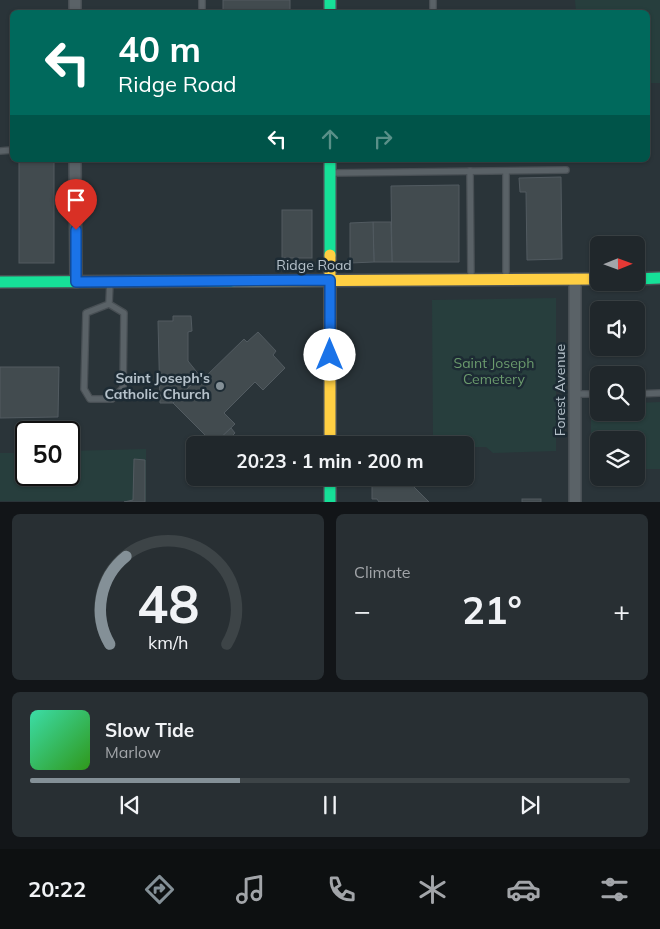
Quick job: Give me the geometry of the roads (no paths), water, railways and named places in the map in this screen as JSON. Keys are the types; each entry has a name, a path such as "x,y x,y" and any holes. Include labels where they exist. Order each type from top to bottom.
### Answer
{"main road":[{"path":"330,162 330,436"},
{"path":"645,279 660,278"},
{"name":"Ridge Road","path":"0,282 590,279"},
{"path":"330,486 330,502"}],"street":[{"path":"75,162 76,282"},
{"name":"Forest Avenue","path":"575,502 576,279"}],"lane":[{"path":"330,173 566,170"},
{"path":"470,171 471,280"},
{"path":"506,171 506,280"},
{"path":"109,304 110,282"},
{"path":"109,304 124,313 123,388 112,399 90,399 84,389 86,313 109,304"},
{"path":"645,394 660,393"},
{"path":"576,394 590,394"}],"place":[{"name":"Saint Joseph's Catholic Church","path":"220,386"}],"park label":[{"name":"Saint Joseph Cemetery","path":"494,372"}]}
